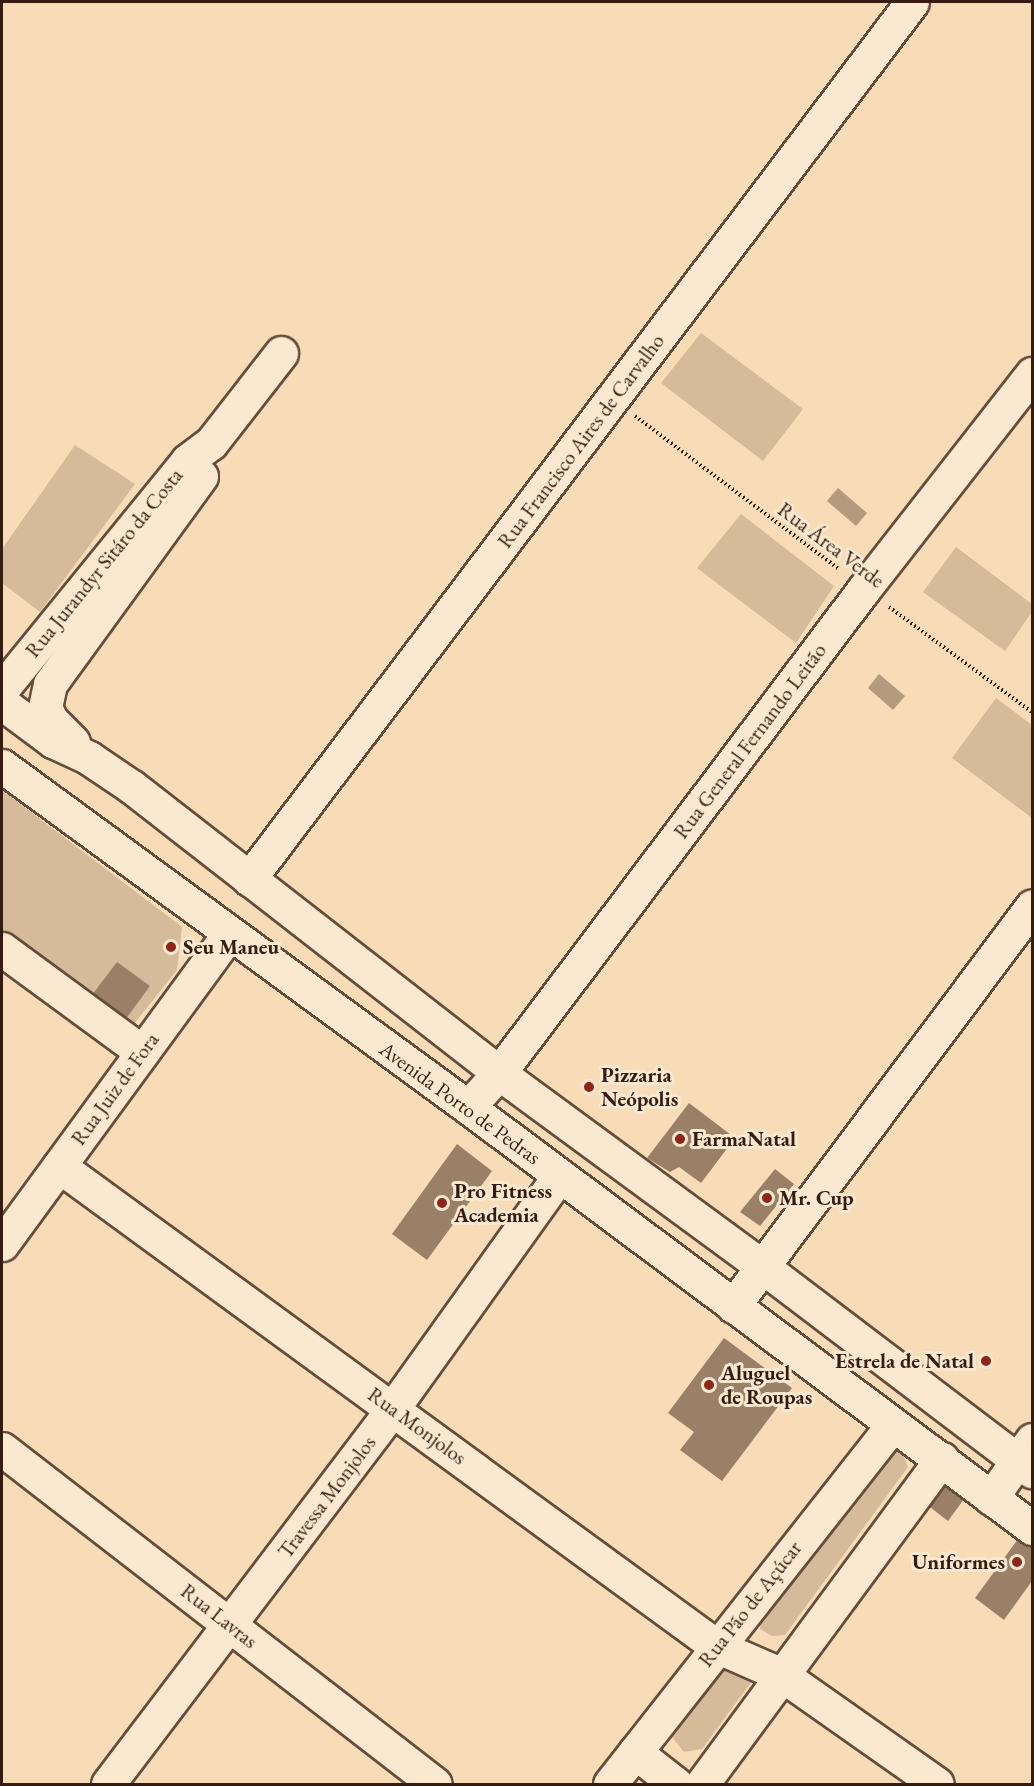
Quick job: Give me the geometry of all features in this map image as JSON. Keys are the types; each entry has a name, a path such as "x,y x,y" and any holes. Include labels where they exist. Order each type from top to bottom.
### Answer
{"street":[{"name":"Rua Francisco Aires de Carvalho","path":"249,879 912,2"},
{"name":"Rua Jurandyr Sitáro da Costa","path":"4,703 187,461 211,443 280,353"},
{"name":"Rua General Fernando Leitão","path":"468,1107 499,1073 864,589 1032,374"},
{"name":"Rua Jurandyr Sitáro da Costa","path":"89,758 51,720 45,707 50,684 200,479 211,443"},
{"path":"4,703 53,741 89,758 132,787 499,1073 1027,1457 992,1498"},
{"name":"Avenida Porto de Pedras","path":"2,766 468,1107 892,1425 942,1459 1032,1527"},
{"path":"733,1305 1032,906"},
{"name":"Rua Juiz de Fora","path":"2,1244 229,934"},
{"path":"2,949 142,1052"},
{"name":"Rua Monjolos","path":"59,1166 716,1646 782,1675 924,1781"},
{"name":"Travessa Monjolos","path":"108,1785 231,1626 393,1408 560,1176"},
{"name":"Rua Pão de Açúcar","path":"610,1785 716,1646 892,1425"},
{"name":"Rua Lavras","path":"2,1449 435,1785"},
{"path":"702,1785 942,1459"},
{"path":"634,1752 676,1785"}],"path":[{"name":"Rua Área Verde","path":"613,399 864,589 1032,712"}],"shaded area":[{"path":"701,333 803,409 763,461 661,383"},
{"path":"75,445 135,484 40,612 2,583 2,549"},
{"path":"838,488 867,513 856,526 827,501"},
{"path":"741,514 834,586 796,643 697,568"},
{"path":"956,547 1032,604 1032,612 1005,651 923,592"},
{"path":"879,674 905,696 893,710 868,688"},
{"path":"996,698 1032,725 1032,818 952,758"},
{"path":"2,790 182,927 177,970 129,1030 2,935"},
{"path":"886,1449 902,1452 908,1467 785,1635 772,1636 760,1629 762,1611"},
{"path":"723,1660 755,1677 702,1749 684,1752 668,1732"}],"building":[{"path":"117,962 150,986 125,1020 92,995"},
{"path":"689,1103 735,1138 701,1183 679,1167 670,1172 647,1158"},
{"name":"Pro Fitness Academia","path":"457,1144 492,1171 427,1260 392,1234"},
{"name":"Mr. Cup","path":"775,1169 794,1184 760,1226 740,1212"},
{"path":"724,1338 792,1388 722,1481 680,1450 694,1432 668,1413"},
{"path":"942,1482 964,1499 948,1521 926,1504"},
{"name":"Uniformes","path":"1021,1535 1032,1543 1032,1581 1004,1620 975,1598"}],"place":[{"name":"Seu Maneu","path":"171,947"},
{"name":"Pizzaria Neópolis","path":"589,1087"},
{"name":"FarmaNatal","path":"680,1139"},
{"name":"Mr. Cup","path":"767,1198"},
{"name":"Pro Fitness Academia","path":"442,1203"},
{"name":"Estrela de Natal","path":"986,1361"},
{"name":"Aluguel de Roupas","path":"709,1385"},
{"name":"Uniformes","path":"1017,1562"}]}
